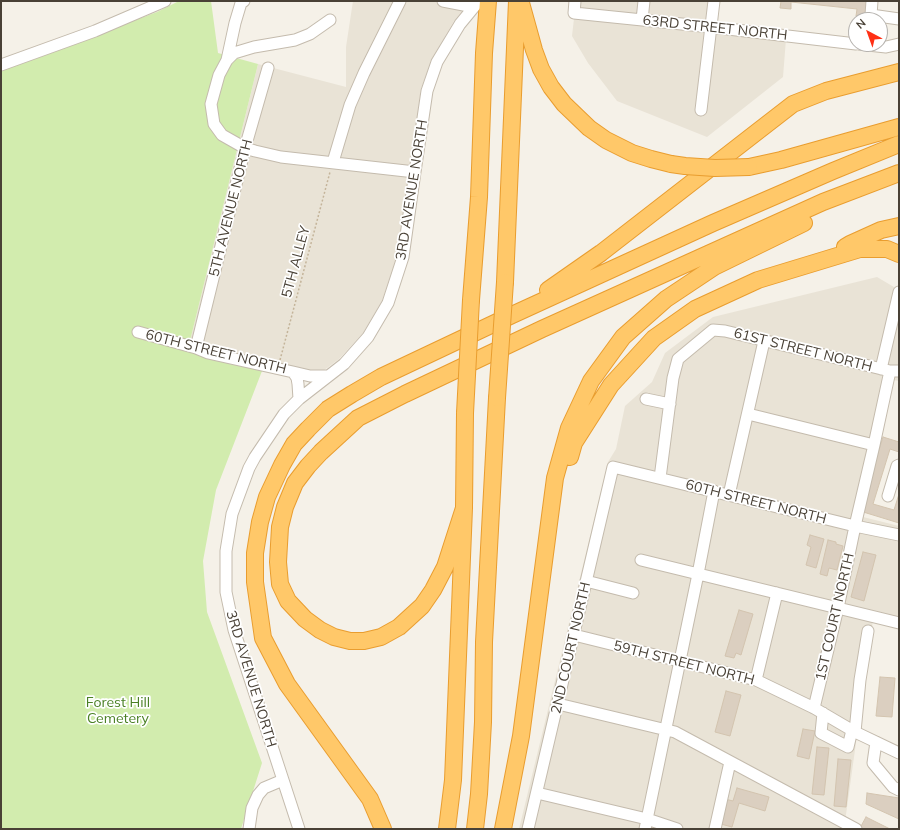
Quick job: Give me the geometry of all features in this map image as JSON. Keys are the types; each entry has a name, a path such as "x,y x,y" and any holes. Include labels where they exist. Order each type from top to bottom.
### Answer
{"highway":[{"path":"475,829 483,730 485,634 505,282 517,1"},
{"path":"520,1 537,59 546,78 564,104 598,135 623,149 641,156 685,166 714,168 749,167 781,160 899,127"},
{"path":"447,829 453,780 464,508 465,413 479,197 484,53 480,3"},
{"path":"512,314 601,253 793,104 826,91 899,72"},
{"path":"383,829 370,799 286,684 263,638 255,582 255,553 260,522 267,497 282,464 294,444 328,409 381,377 512,314 786,191 899,144"},
{"path":"464,508 445,568 433,590 422,606 399,627 381,637 364,641 350,641 334,637 320,630 305,619 288,601 280,584 278,562 280,527 285,507 295,483 308,466 326,447 358,418 412,390 823,202 899,173"},
{"path":"503,829 521,736 555,478 569,428 591,381 623,337 666,299 714,267 795,227 899,179"},
{"path":"825,259 850,244 882,230 899,226"},
{"path":"550,517 574,443 611,385 654,338 695,309 758,280 860,249 887,249 899,254"}],"street":[{"path":"1,65 95,31 165,1"},
{"path":"244,1 241,3 227,60 219,75 211,104 214,124 222,135 245,148 281,157 415,172"},
{"path":"333,162 350,105 364,73 400,1"},
{"path":"443,1 480,3"},
{"name":"63RD STREET NORTH","path":"575,1 574,13 848,43"},
{"path":"642,20 644,1"},
{"path":"701,110 714,1"},
{"path":"872,1 871,15 899,19"},
{"name":"3RD AVENUE NORTH","path":"299,829 234,630 226,592 226,551 232,514 249,468 284,414 299,399 344,364 368,337 388,303 403,257 428,90 437,62 460,24 480,3"},
{"path":"227,60 234,53 254,47 295,40 310,34 330,20"},
{"path":"888,47 899,44"},
{"name":"5TH AVENUE NORTH","path":"196,348 245,148 268,68"},
{"name":"1ST COURT NORTH","path":"854,731 848,747 820,732 819,710 855,526 890,370 898,292"},
{"name":"61ST STREET NORTH","path":"670,404 673,378 678,359 713,330 724,331 890,370"},
{"name":"60TH STREET NORTH","path":"138,332 208,352 278,367 310,376 327,376"},
{"path":"729,495 764,341"},
{"name":"60TH STREET NORTH","path":"294,372 297,378 299,399"},
{"path":"646,399 670,404 660,478"},
{"path":"748,414 874,445"},
{"path":"888,496 896,480 896,466 899,465"},
{"name":"60TH STREET NORTH","path":"613,466 855,526 899,535"},
{"name":"2ND COURT NORTH","path":"528,829 613,466"},
{"path":"646,824 714,491"},
{"path":"641,560 899,623"},
{"path":"586,581 633,593"},
{"path":"756,680 777,593"},
{"path":"854,731 868,631"},
{"name":"59TH STREET NORTH","path":"574,635 756,680 819,710 854,731 899,753"},
{"path":"558,704 675,732 856,829"},
{"path":"876,742 873,763 893,787 899,790"},
{"path":"715,829 730,762"},
{"path":"249,829 252,808 258,795 264,788 283,780"},
{"path":"537,793 646,824 677,829"}],"path":[{"name":"5TH ALLEY","path":"278,367 333,162"}],"shaded area":[{"path":"353,1 469,2 454,21 432,59 421,89 397,256 382,301 363,333 339,359 323,371 262,371 188,349 258,64 346,87 346,47"},
{"path":"576,1 719,1 716,33 786,39 783,77 707,137 617,101 588,63 572,36"},
{"path":"877,277 899,290 899,381 893,380 859,516 899,526 899,618 874,613 844,829 519,829 608,462 616,449 625,406 652,382 665,353 713,317"}],"green space":[{"name":"Forest Hill Cemetery","path":"179,1 211,1 218,53 258,64 188,349 262,371 216,490 203,561 207,612 262,763 241,829 1,829 1,69 157,12"}],"building":[{"path":"781,1 867,1 866,12 857,12 857,9 791,2 791,9 780,8"},
{"path":"883,437 899,442 899,452 890,449 873,504 894,510 899,494 899,523 860,511"},
{"path":"810,535 824,539 816,568 806,565 811,547 807,545"},
{"path":"828,540 843,546 837,570 829,568 827,576 820,574"},
{"path":"863,552 876,555 864,601 851,597"},
{"path":"739,610 753,614 741,655 736,653 734,658 725,656"},
{"path":"880,677 895,678 892,717 876,716"},
{"path":"726,691 741,695 730,736 715,732"},
{"path":"803,729 815,731 809,759 797,756"},
{"path":"817,747 829,748 824,795 812,794"},
{"path":"838,759 851,760 846,807 834,806"},
{"path":"737,788 769,797 765,811 739,803 732,827 717,823 725,799 733,801"},
{"path":"867,793 899,798 899,819 866,804"},
{"path":"866,817 890,829 860,828"}]}
